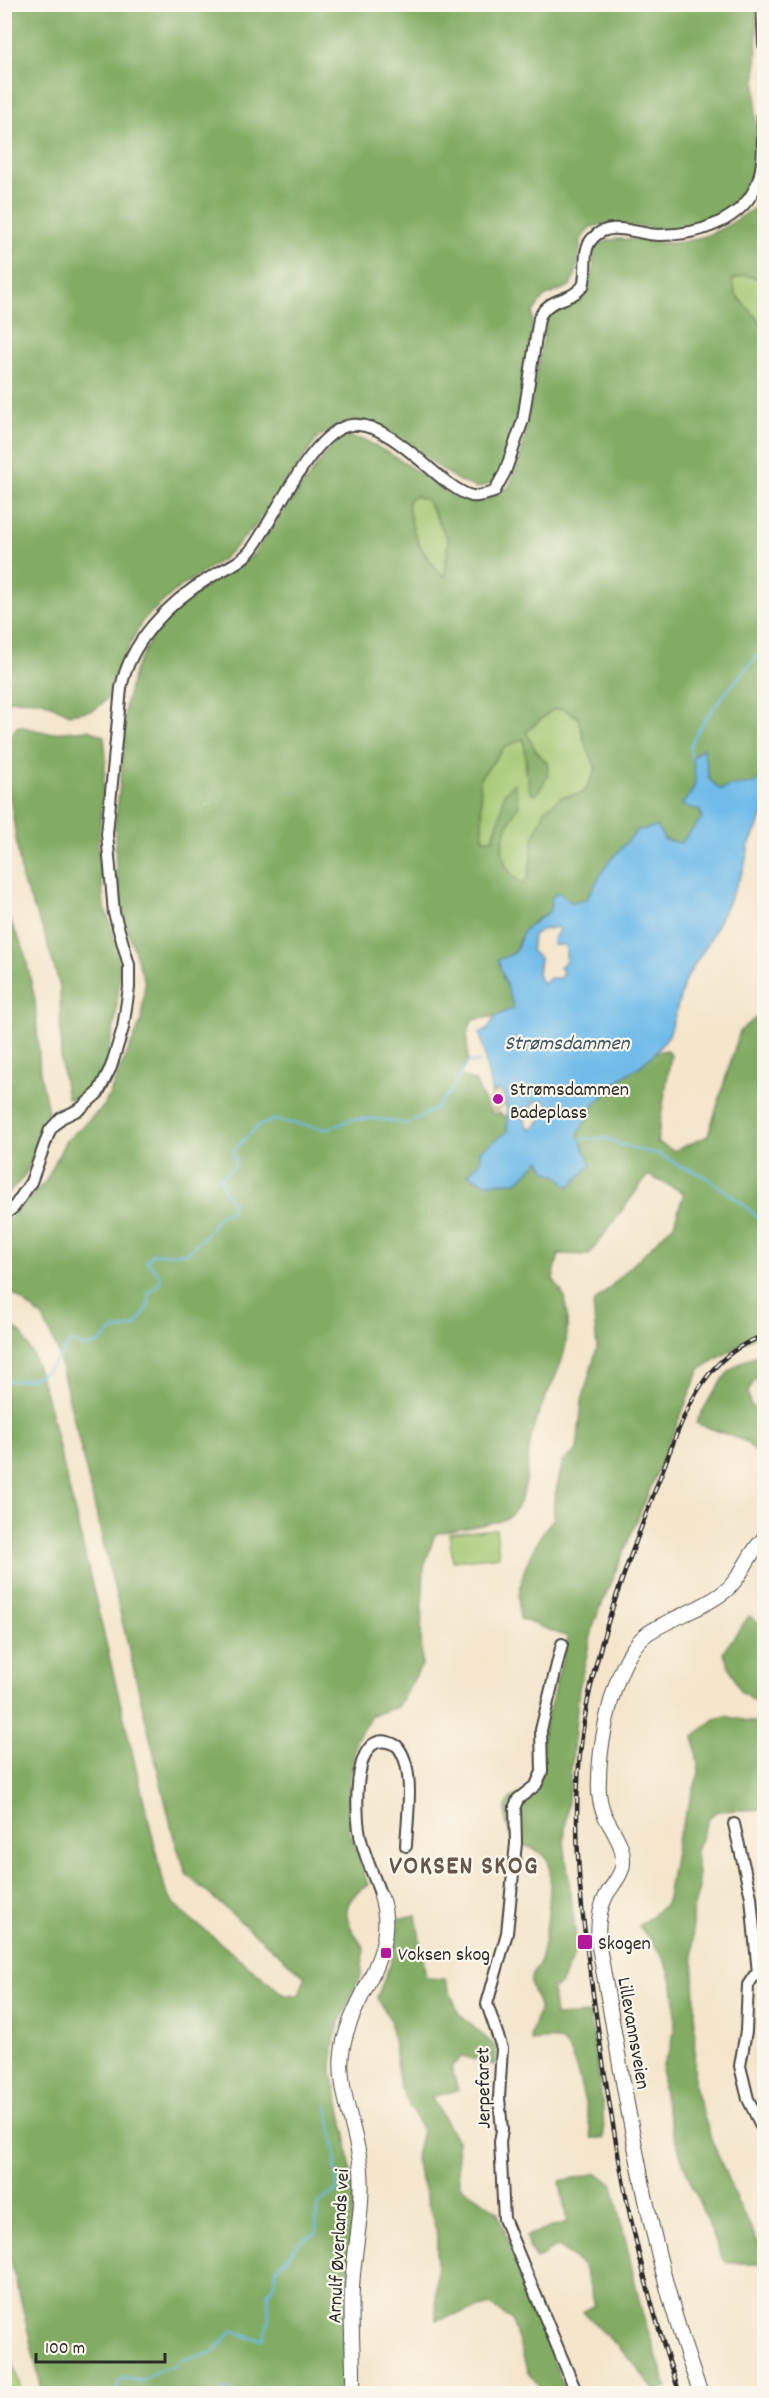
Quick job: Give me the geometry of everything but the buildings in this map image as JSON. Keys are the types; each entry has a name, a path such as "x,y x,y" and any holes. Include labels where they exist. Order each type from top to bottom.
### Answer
{"street":[{"path":"762,4 765,45"},
{"path":"4,1215 19,1200 31,1182 50,1130 61,1118 80,1109 98,1093 111,1067 123,1028 129,988 129,965 114,913 107,834 121,688 127,666 141,641 182,597 246,556 308,460 332,435 346,426 367,427 397,442 463,493 476,496 494,492 505,472 523,420 539,318 547,306 574,295 583,286 587,247 591,239 600,232 612,229 656,235 684,232 722,221 740,211 752,195 761,168 765,99"},
{"name":"Lillevannsveien","path":"701,2394 683,2342 641,2177 599,1947 598,1922 602,1905 622,1870 624,1861 620,1845 601,1803 598,1780 614,1690 630,1652 647,1634 729,1588 752,1552 765,1538"},
{"name":"Jerpefaret","path":"562,1644 540,1737 542,1772 536,1785 518,1799 515,1806 516,1843 507,1933 487,2004 502,2048 500,2142 504,2219 577,2394"},
{"name":"Arnulf Øverlands vei","path":"353,2394 352,2297 360,2221 361,2181 359,2148 344,2084 341,2058 349,2024 382,1950 386,1921 381,1897 361,1842 357,1800 364,1756 369,1747 376,1742 391,1742 397,1746 405,1760 409,1774 406,1846"},
{"path":"734,1824 751,1897 761,1973 748,1985 746,2031 740,2066 748,2099 765,2132"}],"green space":[{"path":"5,5 757,5 755,177 740,204 717,219 694,227 665,230 612,223 590,227 582,238 576,273 570,286 544,297 533,312 528,384 506,465 495,482 477,488 459,481 390,432 355,420 338,424 317,439 254,528 223,559 177,589 143,620 131,642 109,697 94,710 70,714 43,701 8,700 5,706"},
{"path":"764,189 764,280 745,275 732,280 736,295 760,322 764,333 764,773 754,784 730,786 721,790 709,779 703,748 692,758 697,780 690,795 700,810 702,818 681,843 665,840 595,885 586,900 552,911 528,927 520,938 502,976 514,1008 496,1016 472,1020 467,1035 468,1062 458,1075 475,1081 488,1108 494,1114 499,1113 508,1118 507,1132 480,1151 481,1161 468,1174 540,1160 546,1171 558,1176 591,1165 578,1135 593,1106 618,1080 656,1052 667,1050 671,1055 657,1142 674,1151 708,1136 740,1031 764,1011 764,1333 758,1334 700,1369 594,1623 579,1688 564,1841 577,1948 560,1985 552,1989 555,2016 590,2014 603,2108 604,2138 592,2138 581,2088 569,2050 557,2040 532,2041 532,2029 539,2006 531,1979 538,1966 544,1942 549,1903 550,1868 547,1859 542,1854 512,1836 507,1827 506,1810 509,1800 538,1786 543,1733 568,1637 520,1619 519,1606 526,1565 538,1540 554,1518 554,1499 563,1462 577,1450 582,1401 597,1348 593,1304 674,1224 684,1193 648,1175 589,1255 559,1254 553,1279 565,1303 567,1337 560,1365 533,1429 522,1496 510,1516 505,1519 435,1534 424,1567 422,1665 397,1707 371,1715 356,1741 350,1780 350,1832 368,1885 351,1899 347,1907 347,1914 352,1930 364,1948 361,1975 339,2024 333,2046 332,2072 346,2135 354,2199 343,2393 43,2393 4,2237 5,1321 22,1334 34,1358 47,1397 166,1893 181,1911 284,1995 299,1995 305,1977 187,1875 174,1838 57,1349 43,1318 5,1287 5,1223 46,1181 65,1142 104,1106 141,1022 145,983 126,925 116,874 115,826 122,766 125,706 135,669 154,633 186,598 251,557 327,452 343,436 365,440 397,458 453,497 472,502 492,497 509,487 521,455 545,328 552,308 578,297 593,272 594,247 602,242 621,239 672,243 697,239 720,230 761,203","holes":["415,496 427,500 448,539 445,577 424,553 411,523 408,501","563,709 578,717 586,746 596,767 583,793 561,797 545,810 534,837 528,878 522,884 506,866 502,846 508,826 519,805 514,783 504,794 501,814 493,839 483,839 480,778 504,748 523,738 530,792 536,795 547,778 548,764 536,751 526,732 552,710"]},
{"path":"745,275 764,280 764,333 760,322 736,295 732,280"},
{"path":"415,496 427,500 448,540 445,578 424,552 411,524 408,501"},
{"path":"563,709 578,717 586,746 596,767 583,793 561,797 534,837 528,878 522,884 506,866 502,846 507,826 519,805 504,794 501,814 492,839 483,839 480,778 504,748 523,738 526,752 525,773 548,764 536,751 526,732 552,710"},
{"path":"18,726 49,733 89,730 104,736 106,757 98,846 104,905 120,954 119,986 115,1022 106,1062 94,1087 78,1100 67,1098 61,1064 60,987 45,935 22,880 4,742"},
{"path":"4,908 24,950 35,1000 40,1072 49,1117 46,1140 22,1179 5,1196"},
{"path":"764,1353 764,1373 757,1376 748,1392 750,1404 764,1416 764,1461 745,1441 696,1423 722,1379 740,1364"},
{"path":"496,1529 499,1556 453,1561 449,1534"},
{"path":"749,1616 764,1627 764,1706 740,1691 723,1652"},
{"path":"726,1716 764,1725 764,1809 717,1811 709,1818 696,1851 699,1888 692,1914 695,2004 694,2086 712,2141 737,2201 764,2249 764,2263 727,2263 721,2255 684,2164 672,2127 662,2079 675,2024 675,2000 671,1976 662,1956 639,1926 666,1904 677,1840 699,1773 694,1736 715,1719"},
{"path":"416,1915 426,1978 445,1979 459,2014 496,2047 496,2065 462,2056 451,2067 458,2090 431,2097 457,2141 459,2185 497,2211 566,2393 544,2393 528,2373 512,2320 490,2305 436,2320 437,2233 415,2160 422,2131 400,2087 390,2019 377,1998 394,1954 394,1920"},
{"path":"598,2173 613,2185 642,2313 667,2388 655,2391 631,2360 583,2312 595,2305 584,2267 557,2246 536,2259 529,2249 526,2236 567,2222 560,2181"},
{"path":"4,2334 22,2393 5,2393"}],"sand":[{"name":"Strømsdammen Badeplass","path":"497,1089 504,1093 506,1103 495,1111 489,1103"}],"water":[{"name":"Strømsdammen","path":"703,748 709,779 721,790 730,786 754,784 764,773 764,813 749,845 744,868 734,890 708,943 685,980 669,1035 656,1052 618,1080 593,1106 578,1135 591,1165 569,1187 558,1176 546,1171 540,1160 517,1182 484,1183 468,1174 481,1161 480,1151 507,1132 508,1118 504,1094 497,1090 492,1095 480,1032 486,1031 496,1016 514,1008 498,960 515,953 524,930 549,912 552,897 558,892 571,902 586,900 608,863 638,830 657,827 665,840 681,843 702,818 700,810 681,805 691,794 695,784 692,758","holes":["557,927 559,930 553,940 553,945 564,945 566,961 560,967 563,972 560,978 551,978 542,983 538,974 540,958 531,951 533,935 541,930","541,1100 547,1102 548,1111 532,1130 526,1125 525,1118 534,1102"]}],"waterway":[{"path":"692,758 690,749 701,726 722,697 764,649"},
{"path":"4,1380 26,1380 43,1373 50,1368 69,1343 77,1343 81,1347 98,1344 114,1330 135,1327 149,1305 149,1292 160,1283 159,1274 147,1261 153,1254 187,1253 205,1236 221,1214 231,1212 233,1203 225,1193 220,1177 236,1166 233,1151 258,1126 274,1120 326,1129 354,1119 379,1119 407,1124 435,1109 452,1089 468,1062 480,1062"},
{"path":"580,1139 604,1138 638,1150 657,1153 678,1166 709,1179 746,1206 764,1225"},
{"path":"116,2394 119,2381 124,2378 142,2381 159,2370 172,2367 181,2360 212,2353 233,2330 251,2338 263,2339 269,2320 268,2292 273,2286 277,2268 302,2240 316,2234 316,2218 320,2203 337,2191 335,2150 328,2105"},
{"path":"219,2394 225,2390 237,2394"}],"railway":[{"path":"680,2394 665,2350 641,2263 622,2176 607,2088 583,1922 577,1843 579,1763 590,1691 605,1631 674,1440 694,1396 707,1377 741,1346 764,1336"}],"place":[{"name":"Strømsdammen Badeplass","path":"498,1099"},
{"name":"Skogen","path":"585,1942"},
{"name":"Voksen skog","path":"386,1953"}],"district":[{"name":"VOKSEN SKOG","path":"464,1864"}]}
